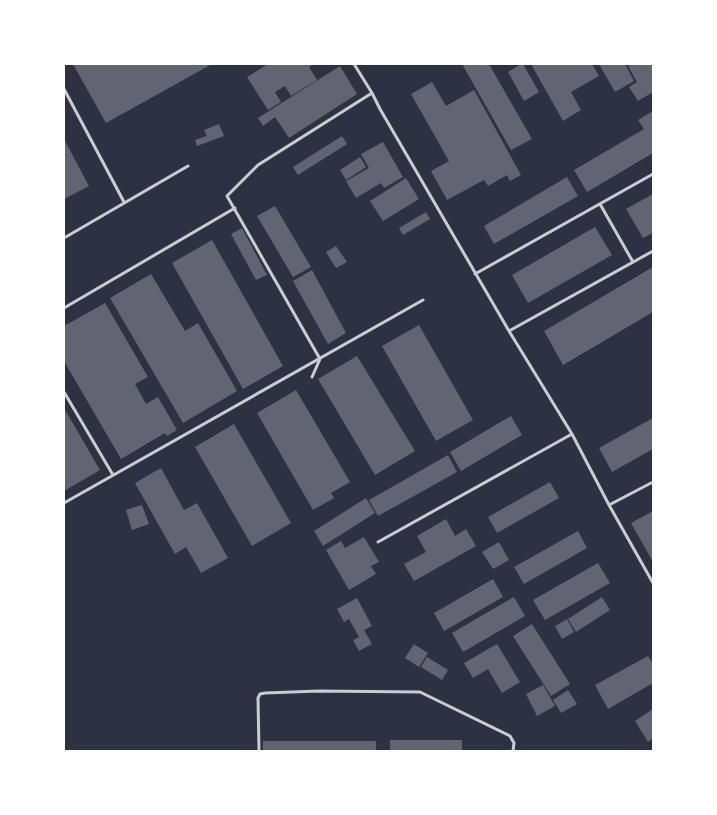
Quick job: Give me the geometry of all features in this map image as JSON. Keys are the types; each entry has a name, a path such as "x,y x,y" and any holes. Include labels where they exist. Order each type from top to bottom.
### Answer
{"lane":[{"path":"354,64 508,331 572,434 609,506 653,583"},
{"path":"64,89 124,202"},
{"path":"320,359 227,196 258,165 372,93"},
{"path":"64,238 188,166"},
{"path":"475,274 653,174"},
{"path":"600,204 633,262"},
{"path":"64,308 235,208"},
{"path":"508,331 653,251"},
{"path":"64,503 423,300"},
{"path":"312,377 320,359"},
{"path":"64,392 113,475"},
{"path":"378,542 572,434"},
{"path":"609,506 653,482"},
{"path":"259,751 258,698 260,694 265,692 319,691 420,692 510,736 514,743 513,751"}],"building":[{"path":"73,64 212,64 106,123"},
{"path":"268,64 313,64 309,67 317,80 291,96 285,86 275,92 281,102 268,110 247,77"},
{"path":"462,64 489,64 532,139 511,150"},
{"path":"523,64 539,92 524,101 508,72"},
{"path":"531,64 592,64 599,76 571,92 581,110 563,121"},
{"path":"599,64 625,64 634,81 615,92"},
{"path":"632,64 653,64 653,92 638,101 629,87 637,82 628,66"},
{"path":"340,66 357,94 289,138 275,117 263,126 258,118"},
{"path":"432,82 446,106 474,90 521,175 510,181 507,175 488,186 484,180 447,200 431,171 449,161 411,94"},
{"path":"653,111 653,153 587,192 574,170 644,129 638,120"},
{"path":"219,124 224,136 197,146 195,140 207,136 204,130"},
{"path":"342,136 347,144 298,175 293,167"},
{"path":"64,139 89,186 64,199"},
{"path":"383,142 403,177 384,188 381,183 356,198 346,181 369,168 361,154"},
{"path":"360,157 366,167 346,180 340,170"},
{"path":"567,177 578,196 494,244 484,226"},
{"path":"406,178 419,199 383,221 370,201"},
{"path":"653,194 653,233 643,238 626,209"},
{"path":"275,206 311,267 293,277 257,216"},
{"path":"426,212 430,219 403,235 399,228"},
{"path":"595,227 612,255 528,303 512,275"},
{"path":"242,228 267,275 256,280 231,234"},
{"path":"212,240 283,366 243,389 172,263"},
{"path":"336,246 347,262 336,268 326,252"},
{"path":"653,267 653,312 563,365 544,331"},
{"path":"312,270 346,333 328,344 293,281"},
{"path":"151,274 185,331 198,323 237,391 183,423 110,298"},
{"path":"105,303 148,377 135,384 146,404 158,397 177,430 167,436 165,433 121,459 64,361 64,326"},
{"path":"419,325 473,420 436,441 382,346"},
{"path":"357,356 415,451 375,475 318,379"},
{"path":"296,390 350,482 331,493 334,498 313,510 257,413"},
{"path":"64,408 100,470 64,491"},
{"path":"511,416 522,435 461,471 450,452"},
{"path":"653,418 653,449 612,472 599,448"},
{"path":"234,424 291,523 252,546 195,447"},
{"path":"448,455 457,472 378,516 369,500"},
{"path":"161,468 184,510 197,503 228,558 201,573 186,547 175,554 135,483"},
{"path":"550,482 559,498 497,533 488,517"},
{"path":"366,498 375,513 323,546 314,531"},
{"path":"142,505 149,524 132,530 126,510"},
{"path":"653,511 653,562 631,523"},
{"path":"446,519 455,536 466,529 476,546 414,581 404,564 426,552 417,536"},
{"path":"578,531 587,548 524,584 514,567"},
{"path":"364,537 379,562 371,566 376,574 349,590 326,550 341,541 345,548"},
{"path":"499,542 509,560 493,569 482,552"},
{"path":"598,563 610,583 545,620 533,600"},
{"path":"493,579 503,597 444,631 434,613"},
{"path":"514,597 525,616 463,652 452,633"},
{"path":"602,597 610,610 576,632 568,619"},
{"path":"357,598 372,626 364,630 372,644 359,651 353,640 359,637 349,619 344,622 337,609"},
{"path":"567,619 574,632 562,639 555,626"},
{"path":"532,624 570,684 551,696 513,636"},
{"path":"414,644 428,653 419,667 405,658"},
{"path":"497,644 520,682 502,693 488,669 473,678 464,663"},
{"path":"648,656 653,664 653,683 608,709 595,685"},
{"path":"427,657 448,670 442,680 421,667"},
{"path":"543,685 555,706 537,716 526,694"},
{"path":"568,690 577,704 561,713 553,700"},
{"path":"653,709 653,738 648,742 635,721"},
{"path":"390,740 462,740 462,751 390,751"},
{"path":"263,741 376,741 376,751 263,751"}]}
